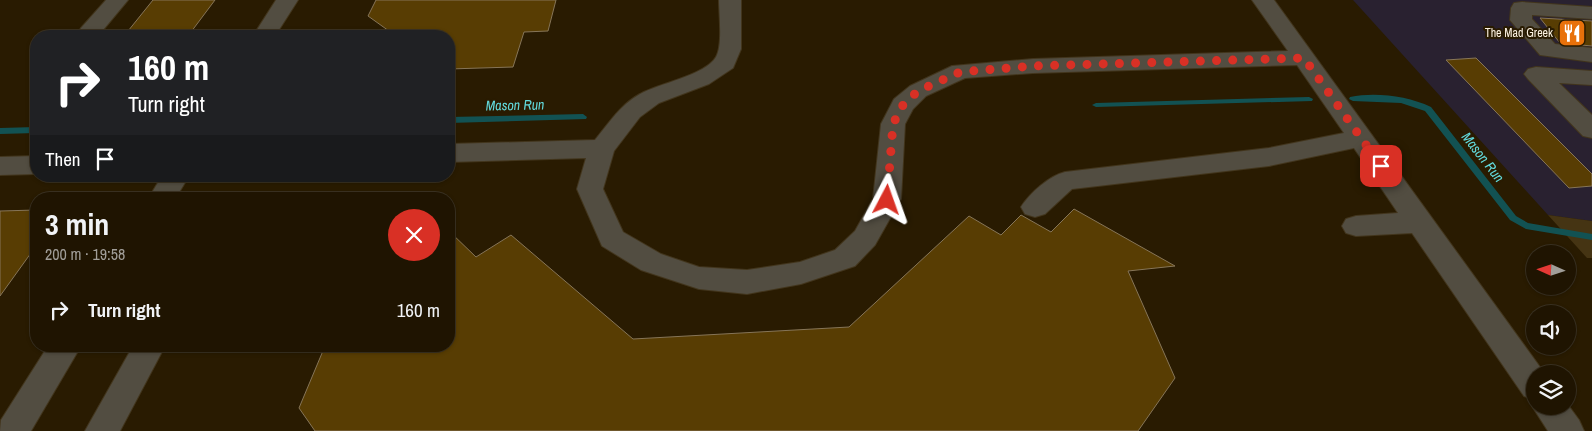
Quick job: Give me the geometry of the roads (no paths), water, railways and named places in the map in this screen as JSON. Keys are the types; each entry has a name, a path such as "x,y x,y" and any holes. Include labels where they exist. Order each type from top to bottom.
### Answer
{"street":[{"path":"92,30 117,0"},
{"path":"268,30 287,0"},
{"path":"730,0 730,49 725,63 701,79 650,98 631,111 602,149 590,189 612,239 651,262 699,278 747,282 802,273 845,258 866,238 887,200 893,124 903,105 918,91 960,72 1033,66 1304,58"},
{"path":"1263,0 1526,373"},
{"path":"1592,13 1522,8 1521,20 1548,50 1592,55"},
{"path":"1521,20 1507,26 1550,75"},
{"path":"1592,78 1536,74 1592,130"},
{"path":"1035,207 1065,180 1269,157 1361,138"},
{"path":"455,153 602,149"},
{"path":"0,166 30,165"},
{"path":"1356,226 1420,222"},
{"path":"13,431 61,352"},
{"path":"102,431 146,352"},
{"path":"1555,415 1567,431"}],"waterway":[{"name":"Mason Run","path":"1096,105 1309,99"},
{"name":"Mason Run","path":"1353,99 1401,100 1428,109 1513,218 1526,226 1592,237"},
{"name":"Mason Run","path":"455,120 583,117"},
{"name":"Mason Run","path":"0,131 30,130"}],"place":[{"name":"The Mad Greek","path":"1572,33"}]}
